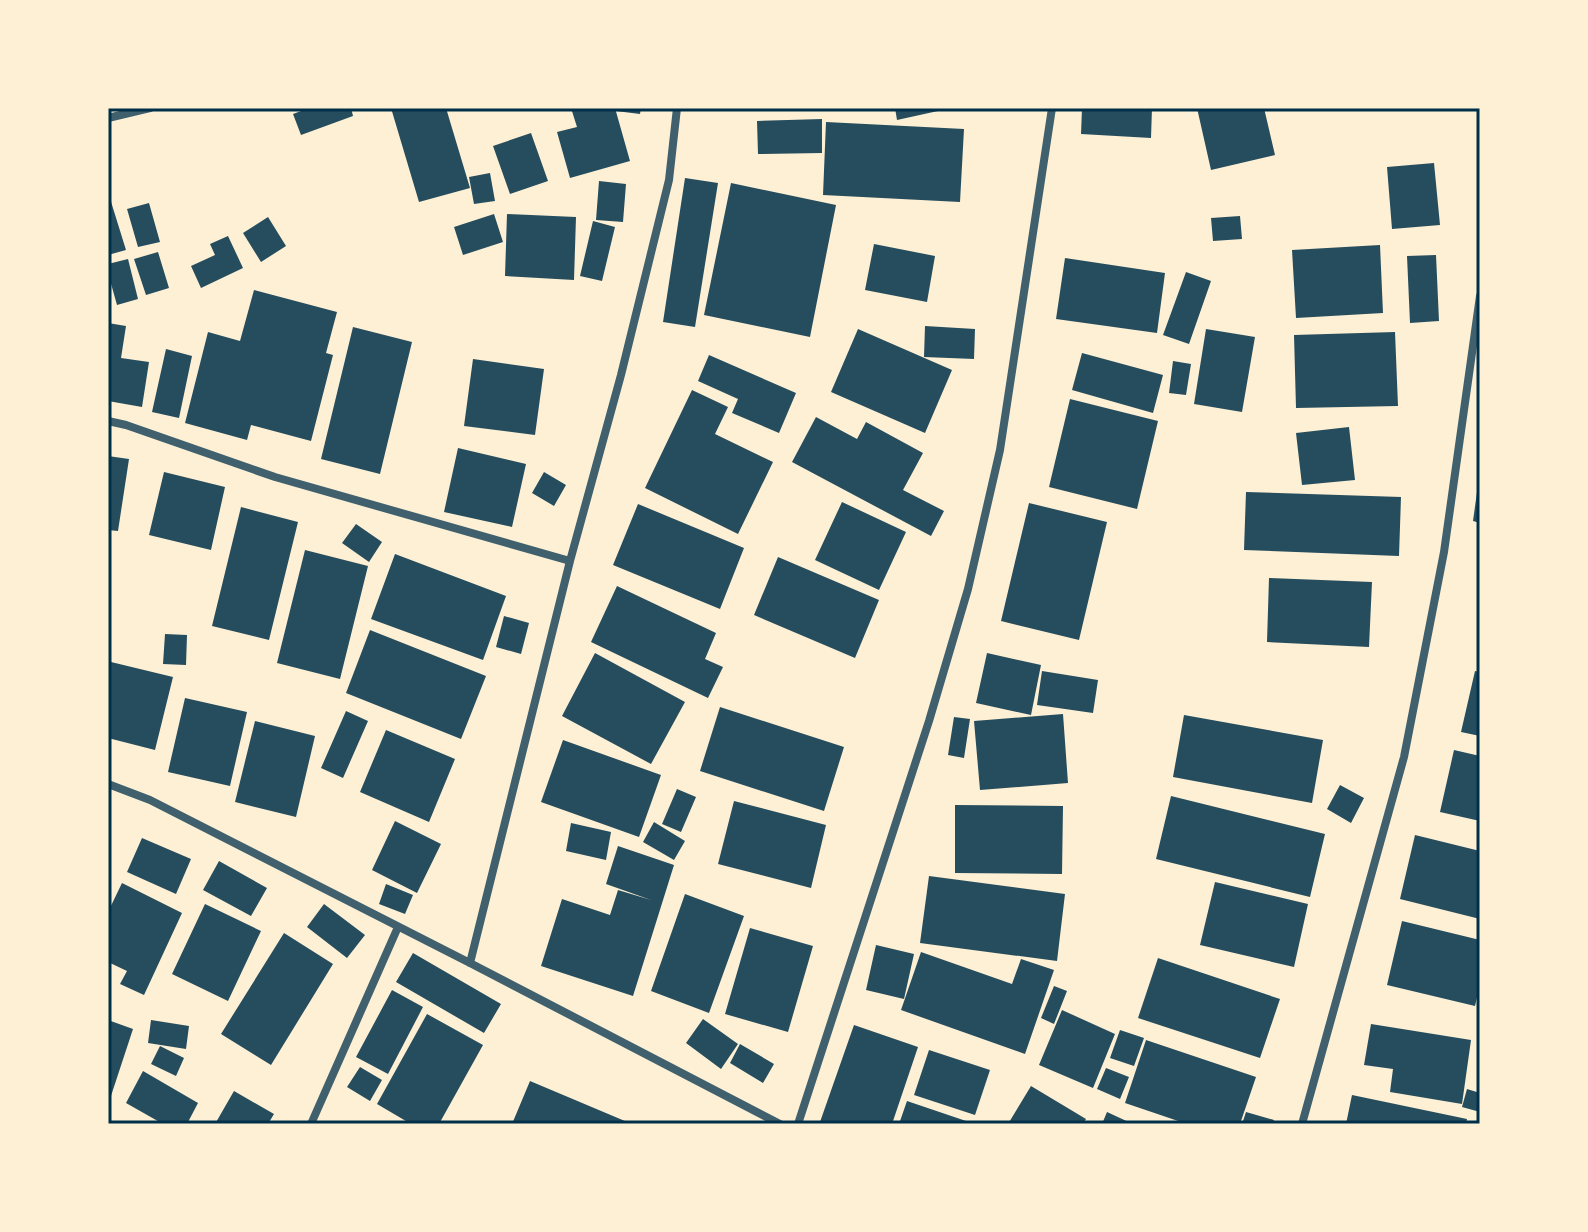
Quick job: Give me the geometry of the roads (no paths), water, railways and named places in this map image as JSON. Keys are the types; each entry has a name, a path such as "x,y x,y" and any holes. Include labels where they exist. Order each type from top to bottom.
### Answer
{"street":[{"path":"108,118 150,108"},
{"path":"470,963 669,180 677,108"},
{"path":"798,1124 929,721 968,589 1000,450 1052,108"},
{"path":"1302,1124 1404,757 1444,552 1480,296"},
{"path":"108,421 275,477 570,561"},
{"path":"108,784 150,800 780,1124"},
{"path":"311,1124 398,927"}]}
